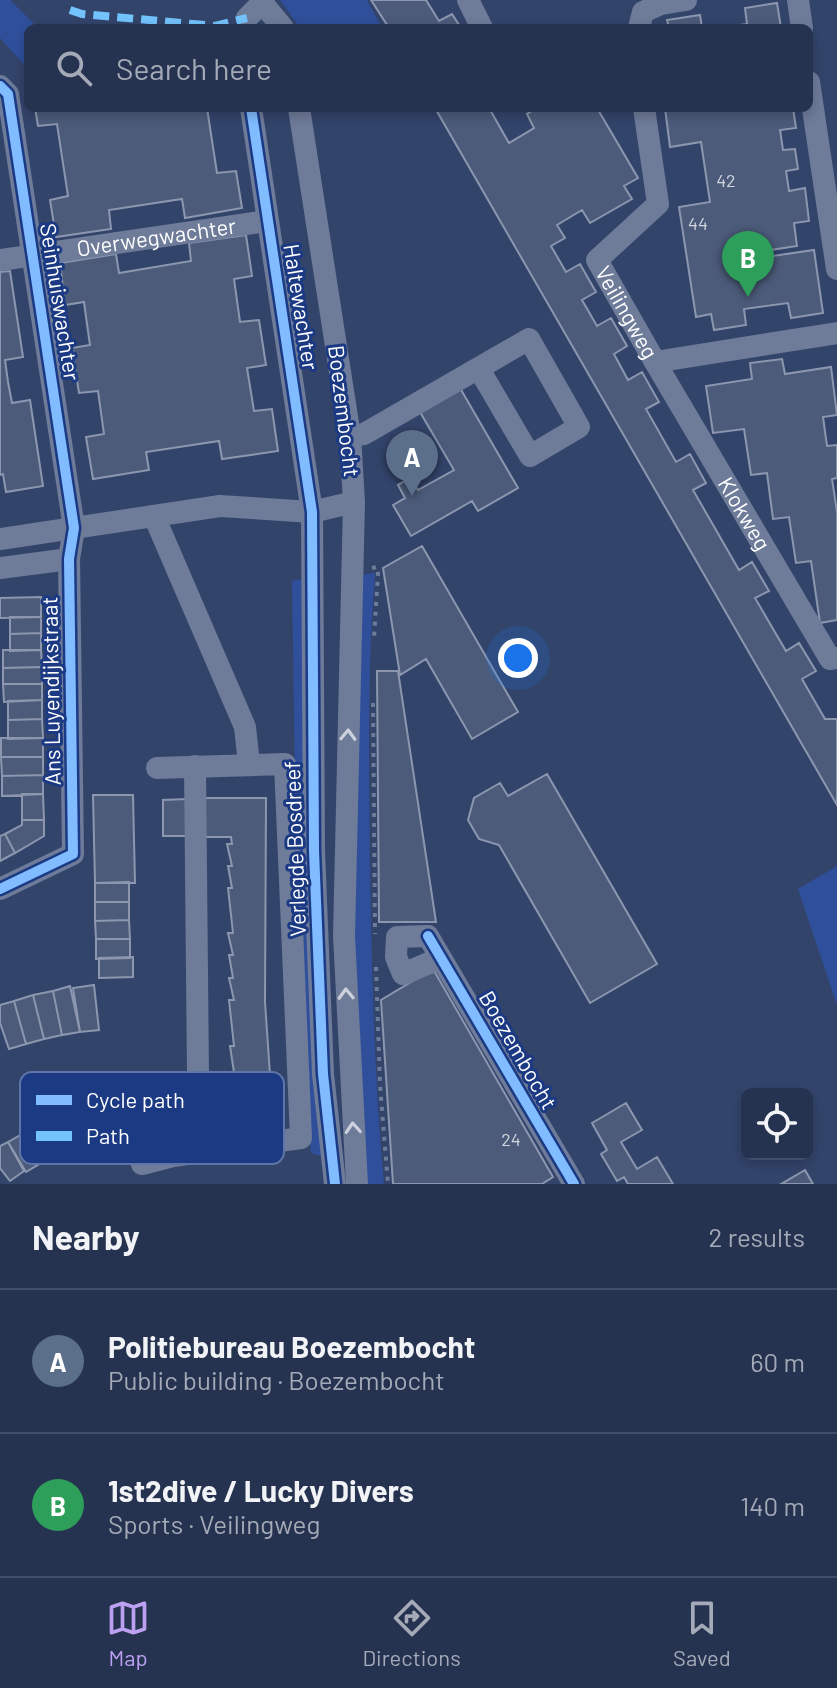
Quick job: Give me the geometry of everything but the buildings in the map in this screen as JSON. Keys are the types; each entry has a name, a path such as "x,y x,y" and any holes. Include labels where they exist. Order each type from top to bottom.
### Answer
{"street":[{"path":"468,0 480,24"},
{"path":"640,24 643,12 661,4 686,0"},
{"path":"798,0 801,24"},
{"path":"256,7 278,24"},
{"name":"Seinhuiswachter","path":"0,86 8,94 74,528"},
{"path":"813,106 834,230 837,269"},
{"name":"Haltewachter","path":"252,112 312,512"},
{"name":"Boezembocht","path":"0,539 220,506 312,512 354,502 350,436 300,112"},
{"name":"Veilingweg","path":"645,112 658,204 597,260 655,362 837,333"},
{"name":"Overwegwachter","path":"0,260 267,221"},
{"path":"350,436 364,434 529,339 579,427 530,456 479,369"},
{"name":"Klokweg","path":"655,362 830,659 837,658"},
{"name":"Verlegde Bosdreef","path":"354,502 344,936 357,1184"},
{"name":"Verlegde Bosdreef","path":"312,512 314,851 323,1074 335,1184"},
{"path":"154,516 245,727 249,764"},
{"name":"Ans Luyendijkstraat","path":"0,889 73,854 69,559 74,528"},
{"path":"0,568 69,559"},
{"path":"157,768 285,764 301,1138 284,1140"},
{"path":"195,766 198,1072"},
{"name":"Boezembocht","path":"441,958 574,1184"}],"path":[{"path":"353,570 377,567 374,643"},
{"path":"373,702 376,947"},
{"path":"376,963 380,1085 388,1184"}],"shaded area":[{"path":"0,0 10,0 34,24 24,24 24,65 0,38"},
{"path":"280,0 367,0 380,24 297,24"},
{"path":"375,573 370,683 370,866 376,1065 384,1184 363,1184 355,1032 355,727 358,575"},
{"path":"303,579 327,1158 311,1153 298,975 292,581"},
{"path":"837,866 837,1005 798,889"}],"marked path":[{"path":"70,10 82,14 193,24"},
{"path":"223,24 247,18"}],"cycle path":[{"path":"0,86 8,94 74,528 69,559 73,854 0,889"},
{"path":"252,112 312,512 314,851 323,1074 335,1184"},
{"path":"428,936 574,1184"}],"place":[{"name":"1st2dive / Lucky Divers","path":"748,297"},
{"name":"Politiebureau Boezembocht","path":"412,496"}]}
